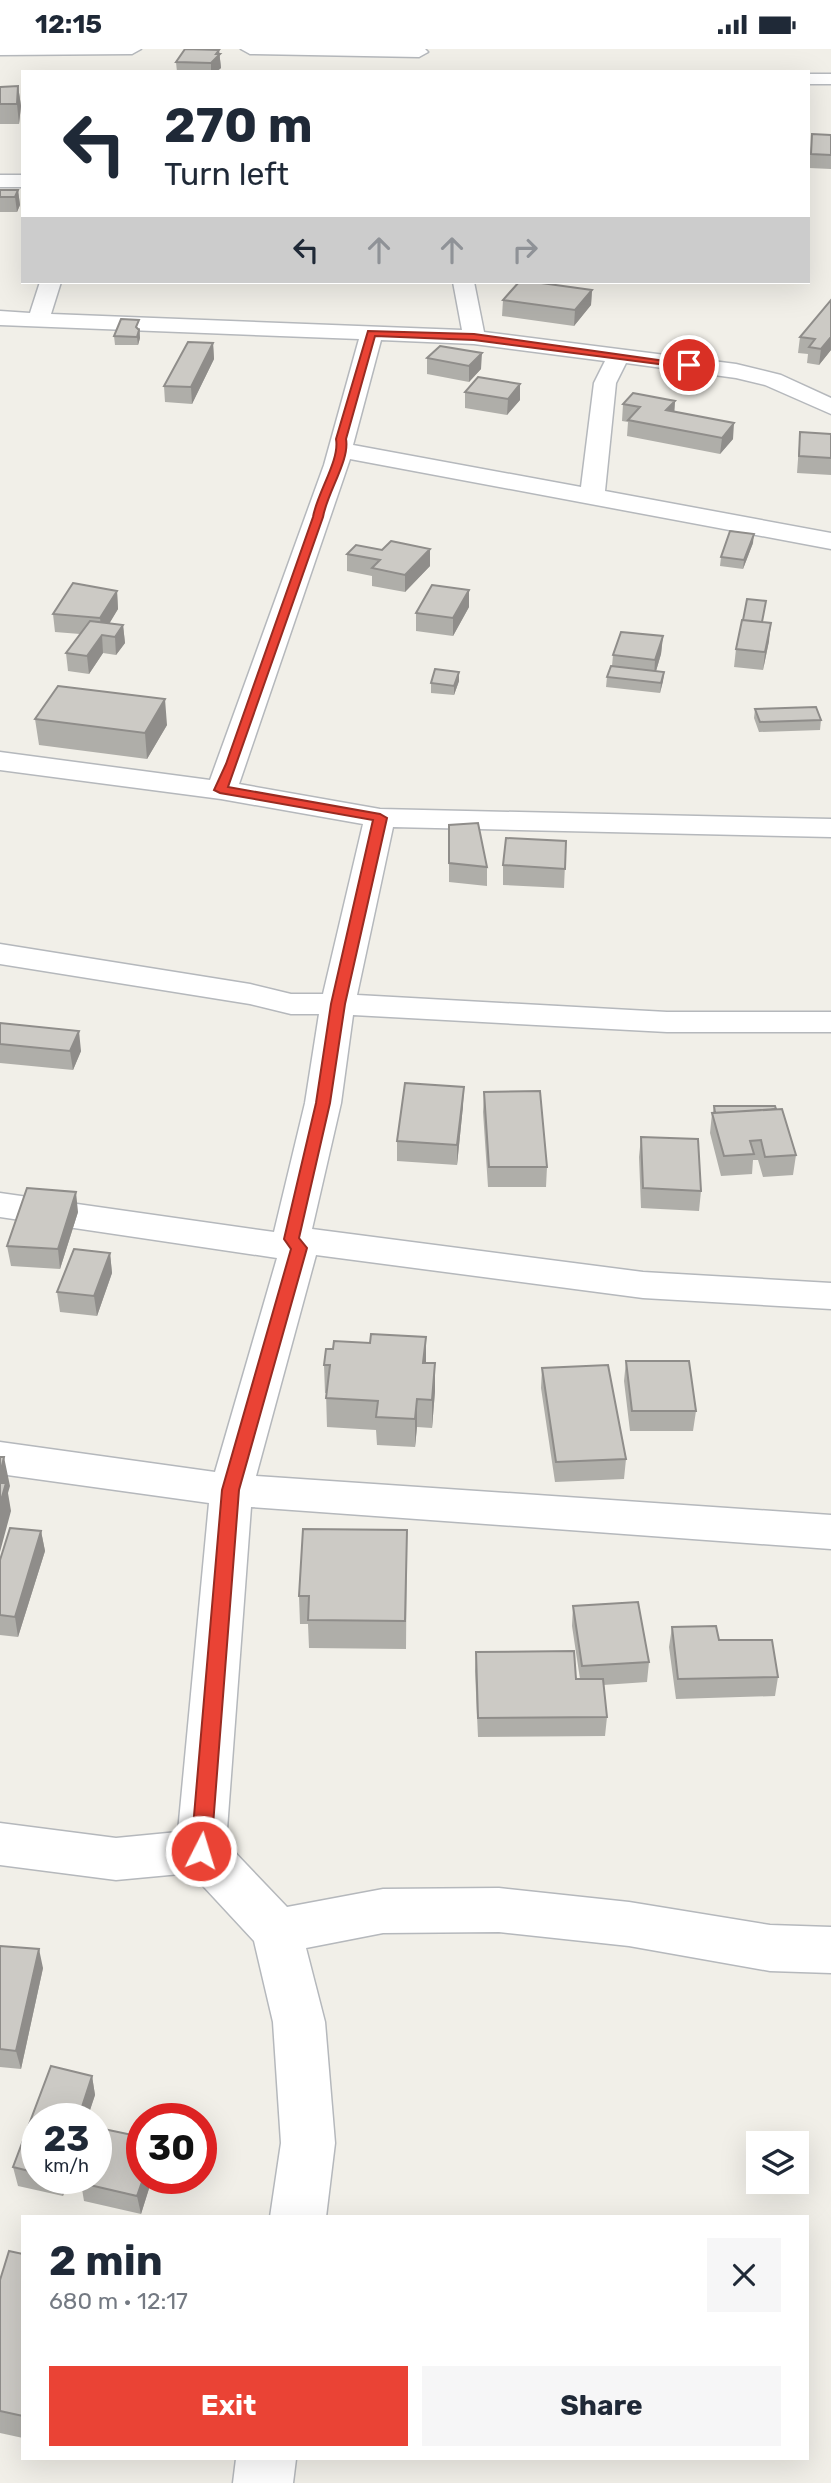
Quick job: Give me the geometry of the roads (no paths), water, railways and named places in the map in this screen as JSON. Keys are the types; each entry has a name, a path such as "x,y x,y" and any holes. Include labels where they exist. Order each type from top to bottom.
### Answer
{"street":[{"path":"0,50 93,59 132,49"},
{"path":"250,54 419,50 424,70"},
{"path":"810,79 831,79"},
{"path":"0,181 21,181"},
{"path":"39,319 49,284"},
{"path":"464,284 474,337"},
{"path":"0,318 474,337 736,371 773,380 831,407"},
{"path":"220,790 232,764 318,517 321,497 343,450 341,439 372,333"},
{"path":"592,498 605,383 618,357"},
{"path":"343,450 831,541"},
{"path":"0,761 220,790 380,818 831,828"},
{"path":"201,1851 231,1490 295,1243 323,1103 338,1004 380,818"},
{"path":"0,954 250,994 291,1004 338,1004 667,1022 831,1022"},
{"path":"0,1205 643,1285 831,1296"},
{"path":"0,1458 231,1490 831,1532"},
{"path":"0,1844 116,1859 201,1851 237,1885 277,1931 299,2022 308,2143 298,2215"},
{"path":"277,1931 383,1911 499,1910 629,1924 770,1948 831,1950"},
{"path":"263,2483 266,2460"}]}
